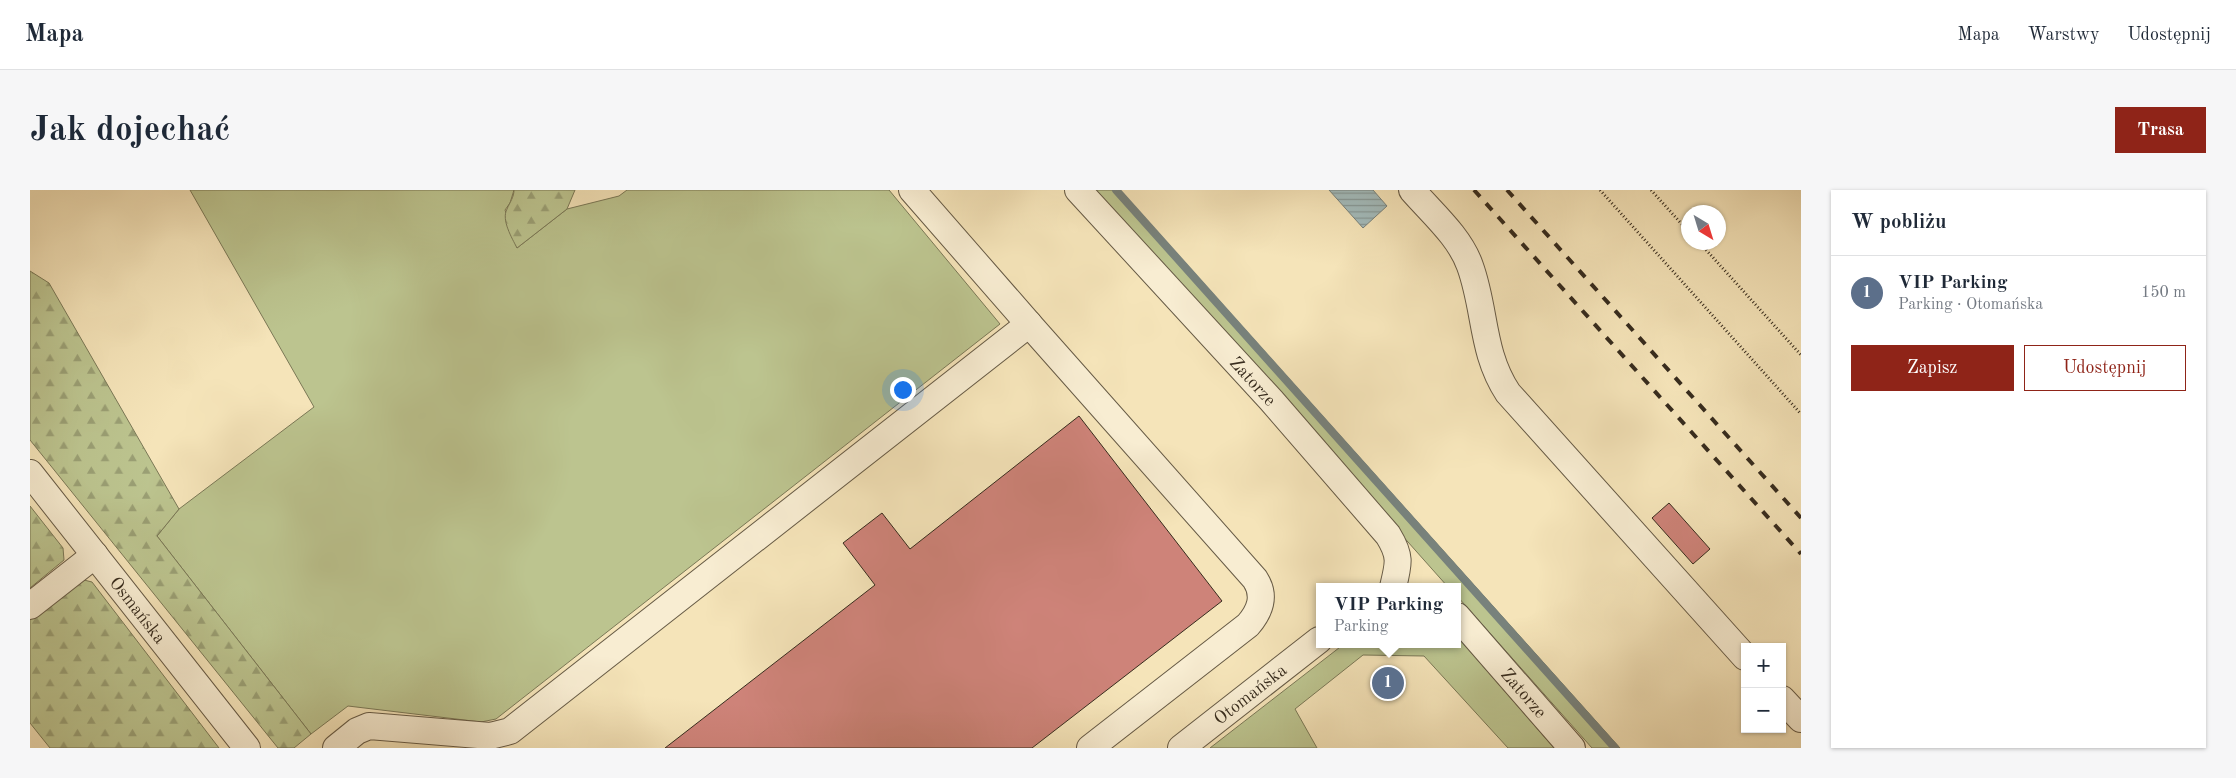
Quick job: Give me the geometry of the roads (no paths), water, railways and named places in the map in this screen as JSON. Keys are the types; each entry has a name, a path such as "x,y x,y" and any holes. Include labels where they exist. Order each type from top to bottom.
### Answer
{"street":[{"path":"912,190 1255,579 1261,590 1259,609 1248,625 1090,748"},
{"name":"Zatorze","path":"1078,190 1271,400 1388,534 1397,548 1399,561 1394,583"},
{"path":"1412,190 1464,252 1475,284 1492,362 1508,393 1741,653"},
{"path":"336,748 357,731 369,726 490,736 510,731 1029,324"},
{"name":"Osmańska","path":"30,472 247,748"},
{"path":"30,606 95,555"},
{"name":"Zatorze","path":"1461,621 1572,748"},
{"name":"Otomańska","path":"1181,748 1316,642"},
{"path":"1786,703 1801,719"}],"water":[{"path":"1329,190 1373,190 1387,206 1363,228"}],"waterway":[{"path":"1116,190 1615,748"}],"railway":[{"path":"1474,190 1801,554"},
{"path":"1507,190 1801,518"}],"place":[{"name":"VIP Parking","path":"1388,683"}]}
